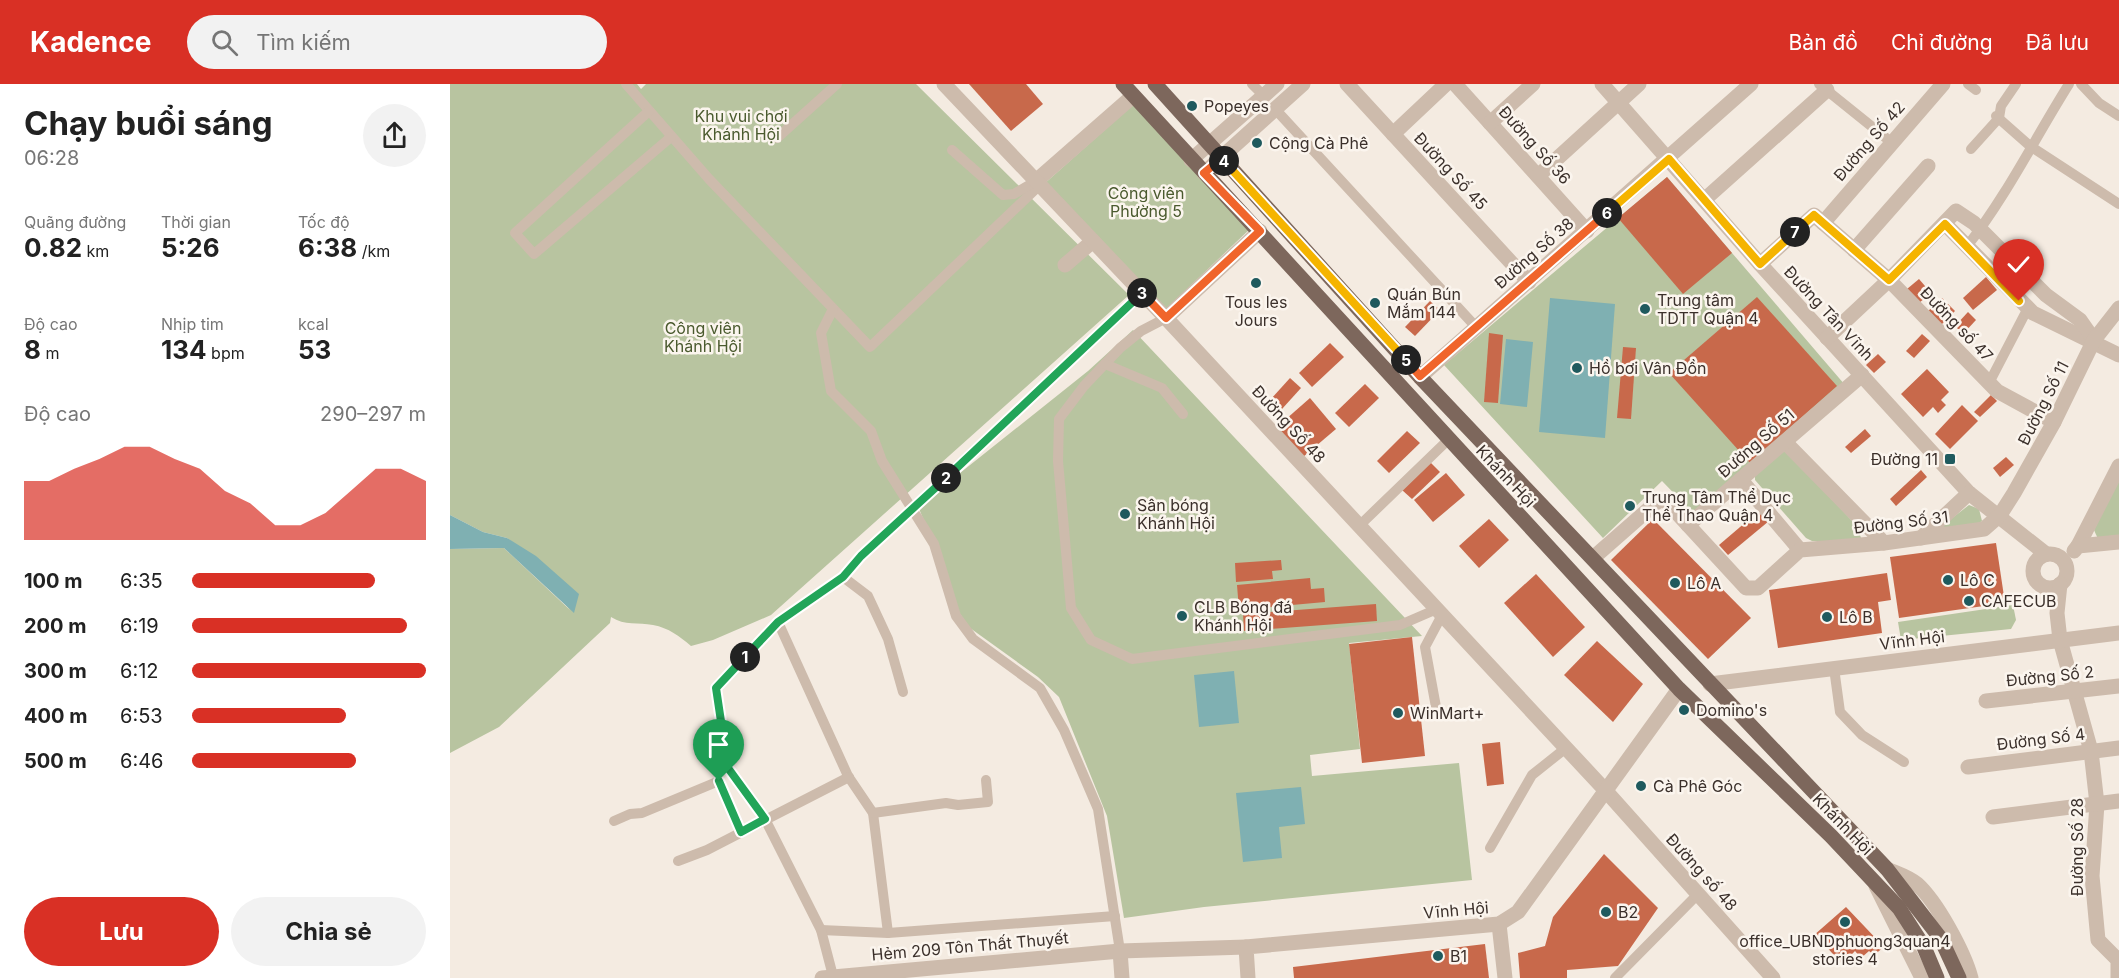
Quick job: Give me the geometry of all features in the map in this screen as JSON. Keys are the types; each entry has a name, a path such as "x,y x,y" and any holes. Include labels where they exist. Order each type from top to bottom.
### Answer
{"main road":[{"name":"Khánh Hội","path":"1123,84 1679,689 1831,836 1899,908 1924,947 1937,978"},
{"name":"Khánh Hội","path":"1155,84 1420,376 1887,869 1941,939 1959,978"}],"street":[{"name":"Đường Số 48","path":"944,84 1143,293 1605,790"},
{"path":"1191,160 1277,84"},
{"path":"1204,173 1303,84"},
{"name":"Đường Số 45","path":"1347,84 1529,282"},
{"path":"1393,134 1446,84"},
{"name":"Đường Số 36","path":"1455,84 1587,231"},
{"path":"1490,123 1533,84"},
{"name":"Đường Tân Vĩnh","path":"1602,84 1760,264 1969,493 2016,529 2040,559"},
{"path":"1538,176 1640,84"},
{"name":"Đường Số 38","path":"1420,376 1669,159 1751,84"},
{"name":"Đường Số 42","path":"1760,264 1819,219 1944,84"},
{"path":"1704,200 1823,87"},
{"path":"1038,183 1133,96"},
{"path":"1854,250 1928,166"},
{"path":"1827,338 1889,280 1956,211 1980,229 2046,296 2080,320 2094,340"},
{"name":"Đường số 47","path":"1819,219 1889,280 1997,391 2054,422"},
{"path":"1945,224 2028,308 2061,328 2094,340 2119,355"},
{"path":"1166,318 1260,231"},
{"path":"1065,265 1093,241"},
{"name":"Đường Số 11","path":"2000,515 2054,422 2094,340 2119,308"},
{"name":"Đường Số 51","path":"1688,525 1862,375"},
{"path":"1785,442 1884,543"},
{"path":"2063,561 2078,546 2119,466"},
{"path":"1593,558 1658,501 1665,500 1746,588 1758,588 1800,550 1741,480"},
{"name":"Đường Số 31","path":"1921,538 1969,493"},
{"name":"Đường Số 31","path":"1800,550 1884,543 1984,529 2000,515"},
{"path":"2078,546 2119,542"},
{"path":"2057,613 2045,587 2036,580 2040,559 2058,556 2063,561 2066,573 2060,584 2057,613 2060,640"},
{"path":"2045,587 2060,584"},
{"name":"Vĩnh Hội","path":"1710,684 2119,633"},
{"name":"Đường Số 28","path":"2060,640 2091,751 2097,804 2092,876 2098,940 2118,960 2118,978"},
{"name":"Đường Số 2","path":"1986,701 2119,686"},
{"name":"Vĩnh Hội","path":"1120,951 1246,947 1499,924 1518,912 1679,689"},
{"name":"Đường Số 4","path":"1968,767 2119,748"},
{"name":"Đường số 48","path":"1605,790 1773,978"},
{"path":"1993,817 2119,801"},
{"name":"Khánh Hội","path":"1887,869 1916,884 1951,930 1966,959 1971,978"},
{"name":"Khánh Hội","path":"1873,881 1919,977"},
{"path":"1499,924 1505,978"},
{"path":"1246,947 1248,978"},
{"path":"1120,951 1122,978"},
{"name":"Hẻm 209 Tôn Thất Thuyết","path":"829,978 1120,951"}],"lane":[{"path":"626,84 671,137 870,347 1038,183"},
{"path":"634,84 636,96"},
{"path":"777,138 837,84"},
{"path":"1252,84 1264,96"},
{"path":"1971,149 1998,117 2001,106 2016,84"},
{"path":"1968,245 1996,209 2030,146 2069,84"},
{"path":"2081,84 2099,103 2119,116"},
{"path":"1823,87 1891,142"},
{"path":"1276,110 1476,327"},
{"path":"649,111 515,233 534,254 671,137"},
{"path":"1998,117 2030,146 2119,204"},
{"path":"952,150 1003,195 1014,194 1038,183"},
{"path":"829,978 820,930 765,819 728,768 716,688 778,622 843,577 861,556 1143,293"},
{"name":"Đường số 47","path":"1989,383 2028,308"},
{"path":"833,309 821,333 831,391 871,431 882,461 914,508 934,544 956,616 973,639 1040,688 1064,730 1098,808 1120,951"},
{"path":"1166,318 1141,331 1105,364 1084,386 1059,419 1058,462 1071,608 1091,640 1132,659 1400,625 1440,612"},
{"path":"1105,364 1162,388 1183,414"},
{"path":"1359,525 1448,440"},
{"path":"843,577 868,596 888,639 903,692"},
{"path":"1436,707 1425,647 1440,612"},
{"path":"778,622 849,776 873,813 888,933"},
{"path":"1834,668 1840,712 1862,735 1904,762"},
{"path":"1490,848 1532,776 1566,748"},
{"path":"678,861 707,850 849,776"},
{"path":"873,813 946,803 957,805 988,802 986,780"},
{"path":"614,821 630,814 642,813 719,781 741,832"},
{"path":"1615,978 1698,894"},
{"path":"820,930 888,933 1115,916"}],"green space":[{"name":"Công viên Khánh Hội","path":"450,84 637,84 641,89 646,84 916,84 1129,295 771,615 713,640 691,646 664,628 621,622 611,617 610,623 499,727 450,753 450,549 504,548 570,610 516,545 507,538 483,532 450,515"},
{"name":"Công viên Phường 5","path":"1135,103 1252,227 1166,309 1044,184"},
{"name":"Trung tâm TDTT Quận 4","path":"1667,177 1845,385 1694,514 1662,481 1603,538 1444,365"},
{"name":"CLB Bóng đá Khánh Hội","path":"1133,330 1422,636 1349,643 1360,749 1310,755 1312,776 1459,763 1472,880 1204,907 1124,918 1107,816 1059,697 1038,677 970,628 953,604 938,556 918,506 945,485 945,482 950,481 1088,371"},
{"path":"1781,451 1787,452 1857,526 1861,538 1855,541 1812,541 1806,538 1755,480 1755,475"},
{"path":"2119,477 2119,538 2098,539 2094,530"},
{"path":"1969,505 1979,509 1982,521 1976,525 1949,531 1942,526"},
{"path":"2013,605 2016,620 2011,629 1901,640 1898,622"}],"water":[{"name":"Hồ bơi Vân Đồn","path":"1550,298 1615,304 1605,438 1539,432"},
{"path":"1506,339 1533,342 1527,407 1500,404"},
{"path":"450,515 483,532 507,538 536,556 579,594 574,613 504,548 450,549"},
{"path":"1234,671 1239,723 1199,727 1194,675"},
{"path":"1301,787 1305,824 1279,827 1282,858 1243,862 1236,793"}],"building":[{"path":"969,84 1026,84 1043,104 1011,131"},
{"path":"1667,177 1732,253 1683,294 1618,218"},
{"path":"1986,277 1997,290 1973,310 1963,298"},
{"path":"1919,279 1931,293 1919,303 1907,289"},
{"path":"1757,297 1837,386 1750,463 1669,373"},
{"path":"1942,298 1955,311 1940,326 1926,313"},
{"path":"1430,301 1440,310 1415,336 1405,327"},
{"path":"1968,312 1976,320 1963,334 1955,326"},
{"path":"1489,333 1503,335 1498,403 1484,402"},
{"path":"1922,334 1930,341 1914,358 1906,351"},
{"path":"1330,343 1344,357 1312,387 1299,373"},
{"path":"1623,347 1636,348 1631,419 1617,418"},
{"path":"1878,354 1886,362 1874,373 1866,365"},
{"path":"1927,369 1949,392 1941,400 1946,405 1938,413 1933,407 1923,417 1901,394"},
{"path":"1290,378 1301,388 1282,409 1271,399"},
{"path":"1365,384 1379,398 1349,427 1335,413"},
{"path":"1991,395 1997,401 1980,417 1974,412"},
{"path":"1310,398 1336,429 1303,457 1277,427"},
{"path":"1962,405 1978,421 1950,449 1935,434"},
{"path":"1865,429 1871,436 1851,453 1845,447"},
{"path":"1407,431 1420,443 1389,473 1377,461"},
{"path":"2006,457 2014,465 2000,477 1993,468"},
{"path":"1430,462 1440,472 1412,499 1402,490"},
{"path":"1921,470 1927,477 1896,506 1890,499"},
{"path":"1446,473 1465,495 1433,522 1414,500"},
{"path":"1760,510 1769,521 1728,555 1719,545"},
{"path":"1489,519 1509,540 1479,568 1459,546"},
{"name":"Lô A","path":"1653,519 1751,618 1708,659 1611,560"},
{"name":"Lô C","path":"1996,543 2005,603 1899,618 1890,557"},
{"path":"1281,560 1282,570 1272,571 1273,579 1236,582 1235,563"},
{"name":"Lô B","path":"1887,573 1891,600 1878,602 1882,633 1778,648 1769,590"},
{"path":"1536,574 1585,627 1553,657 1504,603"},
{"path":"1310,578 1311,589 1324,588 1325,602 1239,610 1237,585"},
{"path":"1376,604 1377,621 1244,631 1243,614"},
{"path":"1412,637 1425,756 1362,763 1349,644"},
{"path":"1597,641 1643,684 1613,722 1564,675"},
{"path":"1500,742 1504,784 1487,786 1482,744"},
{"name":"B2","path":"1604,854 1658,908 1618,966 1567,970 1567,978 1520,978 1518,953 1545,946 1553,917"},
{"name":"office_UBNDphuong3quan4 stories 4","path":"1846,907 1884,947 1874,955 1869,951 1861,958 1855,951 1842,964 1823,943 1821,945 1813,936"},
{"name":"B1","path":"1485,944 1489,978 1294,978 1293,967"}],"place":[{"name":"Popeyes","path":"1192,106"},
{"name":"Cộng Cà Phê","path":"1257,143"},
{"name":"Tous les Jours","path":"1256,283"},
{"name":"Quán Bún Mắm 144","path":"1375,303"},
{"name":"Trung tâm TDTT Quận 4","path":"1645,309"},
{"name":"Hồ bơi Vân Đồn","path":"1577,368"},
{"name":"Đường 11","path":"1950,459"},
{"name":"Trung Tâm Thể Dục Thể Thao Quận 4","path":"1630,506"},
{"name":"Sân bóng Khánh Hội","path":"1125,514"},
{"name":"Lô C","path":"1948,580"},
{"name":"Lô A","path":"1675,583"},
{"name":"CAFECUB","path":"1969,601"},
{"name":"CLB Bóng đá Khánh Hội","path":"1182,616"},
{"name":"Lô B","path":"1827,617"},
{"name":"Domino's","path":"1684,710"},
{"name":"WinMart+","path":"1398,713"},
{"name":"Cà Phê Góc","path":"1641,786"},
{"name":"B2","path":"1606,912"},
{"name":"office_UBNDphuong3quan4 stories 4","path":"1845,922"},
{"name":"B1","path":"1438,956"}],"route":[{"path":"719,781 741,832 765,819 728,768 716,688 778,622 843,577 861,556 1143,293 1166,318 1260,231 1204,173 1222,158 1420,376 1669,159 1760,264 1814,215 1889,280 1945,224 1968,245 2019,301"}],"park label":[{"name":"Khu vui chơi Khánh Hội","path":"741,125"}]}
